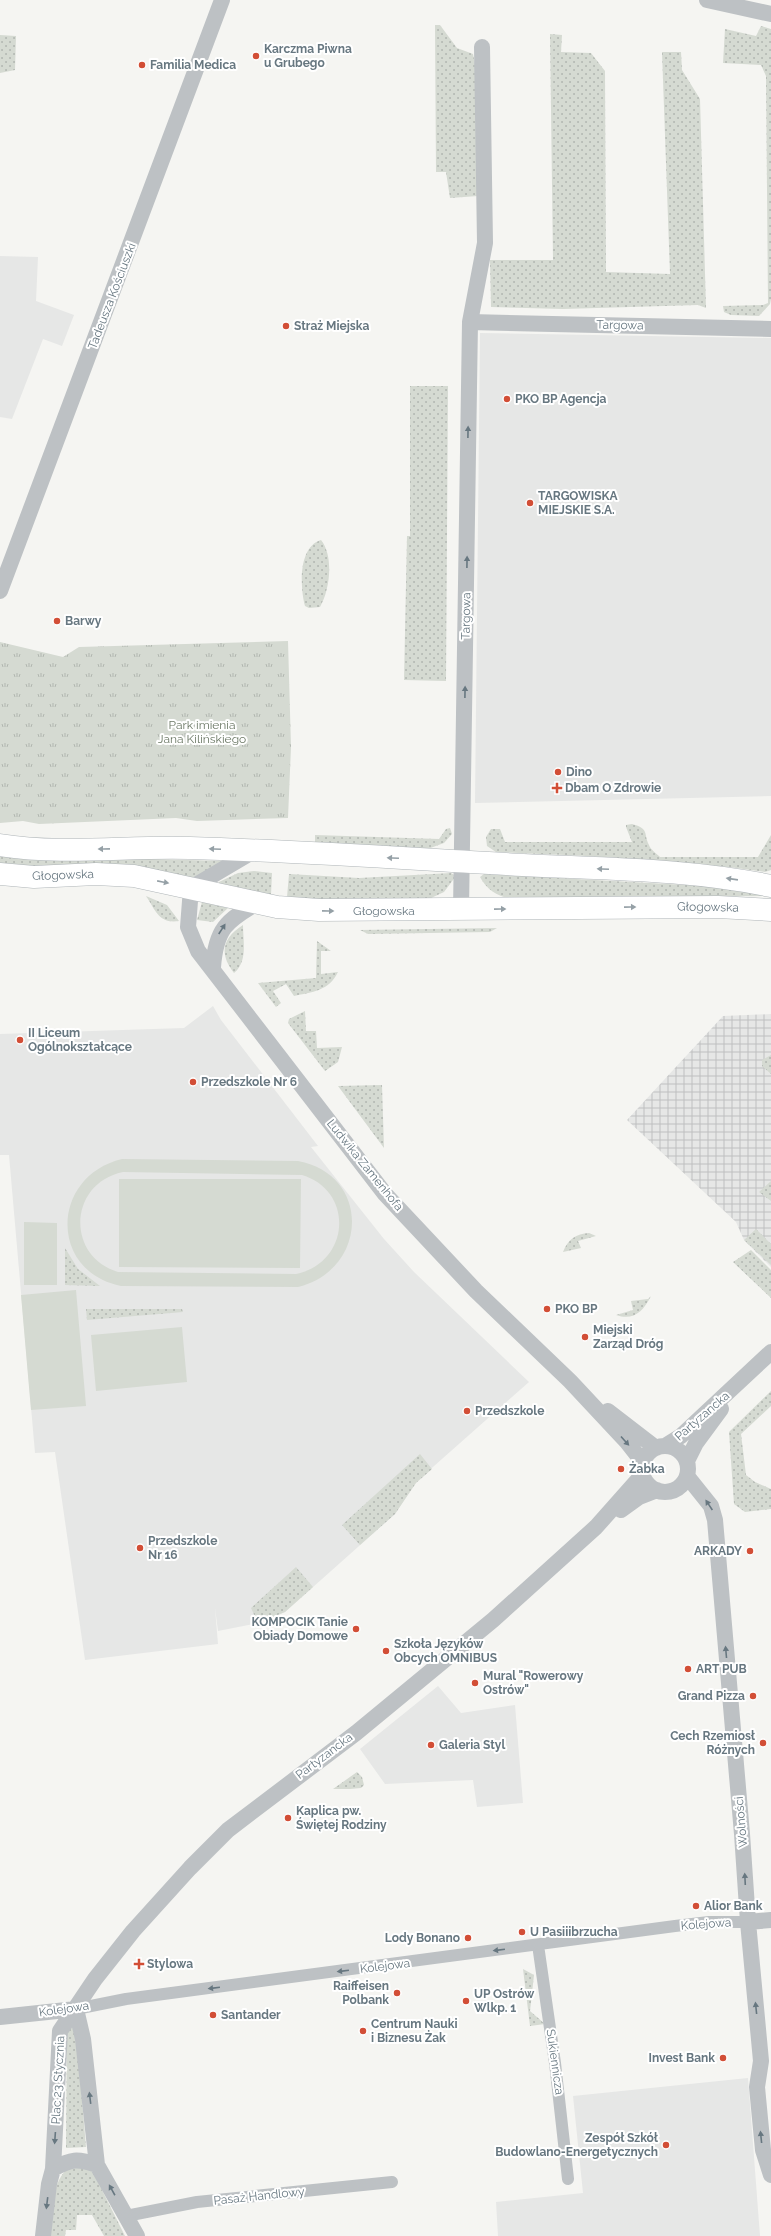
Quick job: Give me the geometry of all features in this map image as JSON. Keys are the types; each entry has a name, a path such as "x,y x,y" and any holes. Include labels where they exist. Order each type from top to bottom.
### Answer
{"main road":[{"name":"Głogowska","path":"0,845 45,850 175,848 462,862 650,872 718,878 771,886"},
{"name":"Głogowska","path":"0,874 34,877 116,874 191,888 277,907 319,910 718,907 771,910"}],"street":[{"name":"Tadeusza Kościuszki","path":"0,591 222,0"},
{"path":"707,0 771,14"},
{"name":"Targowa","path":"461,910 465,732 470,322 484,243 482,46"},
{"name":"Targowa","path":"470,322 771,329"},
{"path":"191,888 254,851"},
{"name":"Ludwika Zamenhofa","path":"191,888 188,927 198,951 213,967 386,1194 476,1291 570,1381 627,1442 638,1456 643,1470"},
{"path":"213,967 214,947 218,935 226,924 257,902"},
{"name":"Partyzancka","path":"660,1447 681,1436 771,1352"},
{"name":"Ludwika Zamenhofa","path":"570,1381 660,1447"},
{"name":"Partyzancka","path":"687,1468 696,1443 738,1384"},
{"path":"660,1447 679,1450 687,1468 678,1488 672,1491 657,1490 651,1486 643,1470 650,1453 660,1447"},
{"name":"Wolności","path":"687,1468 711,1506 715,1520 742,1826 748,1922 762,2061 757,2087 763,2150 771,2175"},
{"name":"Partyzancka","path":"596,1527 643,1470"},
{"name":"Partyzancka","path":"76,2009 95,1979 133,1931 190,1868 228,1830 356,1733 487,1625 596,1527 639,1497 657,1490"},
{"name":"Kolejowa","path":"0,2017 76,2009 126,1999 709,1922 748,1922 771,1920"},
{"name":"Sukiennicza","path":"538,1945 555,2063 568,2179"},
{"name":"Plac 23 Stycznia","path":"76,2009 83,2039 97,2165 137,2236"},
{"name":"Plac 23 Stycznia","path":"43,2236 49,2184 53,2170 60,2031 76,2009"},
{"path":"53,2170 69,2160 82,2160 97,2165"},
{"name":"Pasaż Handlowy","path":"126,2216 197,2202 392,2182"}],"shaded area":[{"path":"0,256 38,257 36,301 74,315 62,346 43,339 12,419 0,417"},
{"path":"480,333 771,338 771,796 475,803"},
{"path":"213,1006 221,1020 318,1146 311,1147 384,1239 414,1272 529,1382 416,1482 395,1514 285,1612 258,1623 218,1631 215,1608 218,1644 85,1660 55,1452 35,1453 9,1155 0,1155 0,1034 184,1028"},
{"path":"771,1014 771,1267 744,1240 736,1222 627,1120 723,1016"},
{"path":"438,1686 461,1713 515,1705 523,1803 477,1807 473,1780 385,1784 360,1749"},
{"name":"Zespół Szkół Budowlano-Energetycznych","path":"748,2078 760,2236 498,2236 496,2202 583,2193 573,2096"}],"green space":[{"path":"435,25 440,25 457,48 473,54 477,73 478,196 450,198 446,172 436,172"},
{"path":"761,26 771,29 771,299 770,304 759,316 731,315 724,312 723,306 763,305 768,303 766,76 761,65 723,63 725,29 756,36"},
{"path":"550,34 562,35 561,52 591,53 605,71 606,272 670,274 662,52 681,52 682,70 700,99 706,308 698,305 563,309 491,307 490,260 553,260"},
{"path":"0,35 16,36 15,70 0,73"},
{"path":"410,386 448,386 446,681 404,680 407,536 410,536"},
{"path":"321,540 328,555 328,583 320,607 309,608 305,606 303,598 302,568 308,551 314,544"},
{"name":"Park imienia Jana Kilińskiego","path":"288,641 291,747 288,818 197,821 176,818 39,824 23,821 0,823 0,642 63,657 79,647"},
{"path":"632,824 644,830 650,847 660,857 758,857 771,835 771,870 765,872 665,861 496,852 487,846 486,837 491,829 500,829 505,842 632,842 626,825"},
{"path":"450,828 452,834 444,843 425,850 315,843 315,835 439,839 446,829"},
{"path":"0,855 225,861 199,880 0,864"},
{"path":"254,871 272,873 271,895 219,885 219,882 238,873"},
{"path":"451,873 456,876 444,892 429,899 313,900 287,897 289,874 359,878"},
{"path":"484,874 723,887 765,896 512,899 502,896 489,889 480,877"},
{"path":"146,896 167,905 179,921 172,921 162,918"},
{"path":"202,902 228,908 213,922 197,920"},
{"path":"243,925 243,957 234,973 226,959 225,947 231,935"},
{"path":"497,928 490,932 368,934 360,930"},
{"path":"317,941 331,951 321,951 321,974 338,972 330,983 319,990 294,996 286,984 273,991 281,1003 276,1007 258,983 316,978"},
{"path":"305,1011 306,1031 316,1031 317,1048 342,1047 338,1062 325,1071 288,1023 289,1019"},
{"path":"771,1055 771,1074 762,1066 762,1060"},
{"path":"382,1085 384,1148 338,1086"},
{"path":"122,1159 298,1161 322,1170 339,1184 349,1203 352,1223 348,1243 338,1262 321,1277 298,1287 121,1286 97,1277 80,1262 71,1244 68,1223 71,1203 82,1184 99,1169","holes":["123,1172 302,1175 319,1183 331,1196 338,1210 339,1226 336,1242 327,1256 314,1267 296,1274 118,1272 101,1264 89,1251 82,1236 80,1220 84,1204 92,1190 105,1179"]},
{"path":"119,1179 301,1179 300,1268 119,1267"},
{"path":"771,1181 771,1201 759,1192"},
{"path":"24,1222 57,1223 57,1285 24,1285"},
{"path":"756,1229 771,1244 771,1265 744,1240"},
{"path":"589,1233 596,1236 578,1241 581,1248 563,1252 567,1244 573,1238"},
{"path":"65,1248 78,1269 100,1286 65,1285"},
{"path":"751,1250 771,1270 771,1298 733,1262"},
{"path":"76,1290 86,1406 31,1410 21,1295"},
{"path":"651,1296 645,1307 637,1314 628,1317 616,1315 633,1310 631,1301 648,1299"},
{"path":"86,1309 182,1309 183,1312 87,1320"},
{"path":"182,1327 187,1382 96,1391 91,1335"},
{"path":"771,1391 771,1406 741,1434 746,1475 755,1482 771,1489 771,1509 745,1512 734,1504 729,1432"},
{"path":"420,1454 432,1469 416,1483 395,1514 360,1545 342,1525"},
{"path":"296,1567 313,1587 285,1612 258,1623 251,1608"},
{"path":"357,1772 362,1777 364,1785 361,1788 333,1789"},
{"path":"523,1969 534,1975 530,2011 545,2024 530,2026"},
{"path":"69,2026 76,2028 86,2147 66,2148 67,2029"},
{"path":"85,2167 93,2172 125,2236 104,2236 92,2215 77,2215 76,2230 66,2230 65,2236 50,2236 53,2201 57,2184 61,2176 67,2169"}],"place":[{"name":"Karczma Piwna u Grubego","path":"256,56"},
{"name":"Familia Medica","path":"142,65"},
{"name":"Straż Miejska","path":"286,326"},
{"name":"PKO BP Agencja","path":"507,399"},
{"name":"TARGOWISKA MIEJSKIE S.A.","path":"530,503"},
{"name":"Barwy","path":"57,621"},
{"name":"Dino","path":"558,772"},
{"name":"Dbam O Zdrowie","path":"557,788"},
{"name":"II Liceum Ogólnokształcące","path":"20,1040"},
{"name":"Przedszkole Nr 6","path":"193,1082"},
{"name":"PKO BP","path":"547,1309"},
{"name":"Miejski Zarząd Dróg","path":"585,1337"},
{"name":"Przedszkole","path":"467,1411"},
{"name":"Żabka","path":"621,1469"},
{"name":"Przedszkole Nr 16","path":"140,1548"},
{"name":"ARKADY","path":"750,1551"},
{"name":"KOMPOCIK Tanie Obiady Domowe","path":"356,1629"},
{"name":"Szkoła Języków Obcych OMNIBUS","path":"386,1651"},
{"name":"ART PUB","path":"688,1669"},
{"name":"Mural \"Rowerowy Ostrów\"","path":"475,1683"},
{"name":"Grand Pizza","path":"753,1696"},
{"name":"Cech Rzemiosł Różnych","path":"763,1743"},
{"name":"Galeria Styl","path":"431,1745"},
{"name":"Kaplica pw. Świętej Rodziny","path":"288,1818"},
{"name":"Alior Bank","path":"696,1906"},
{"name":"U Pasiiibrzucha","path":"522,1932"},
{"name":"Lody Bonano","path":"468,1938"},
{"name":"Stylowa","path":"139,1964"},
{"name":"Raiffeisen Polbank","path":"397,1993"},
{"name":"UP Ostrów Wlkp. 1","path":"466,2001"},
{"name":"Santander","path":"213,2015"},
{"name":"Centrum Nauki i Biznesu Żak","path":"363,2031"},
{"name":"Invest Bank","path":"723,2058"},
{"name":"Zespół Szkół Budowlano-Energetycznych","path":"666,2145"}]}
